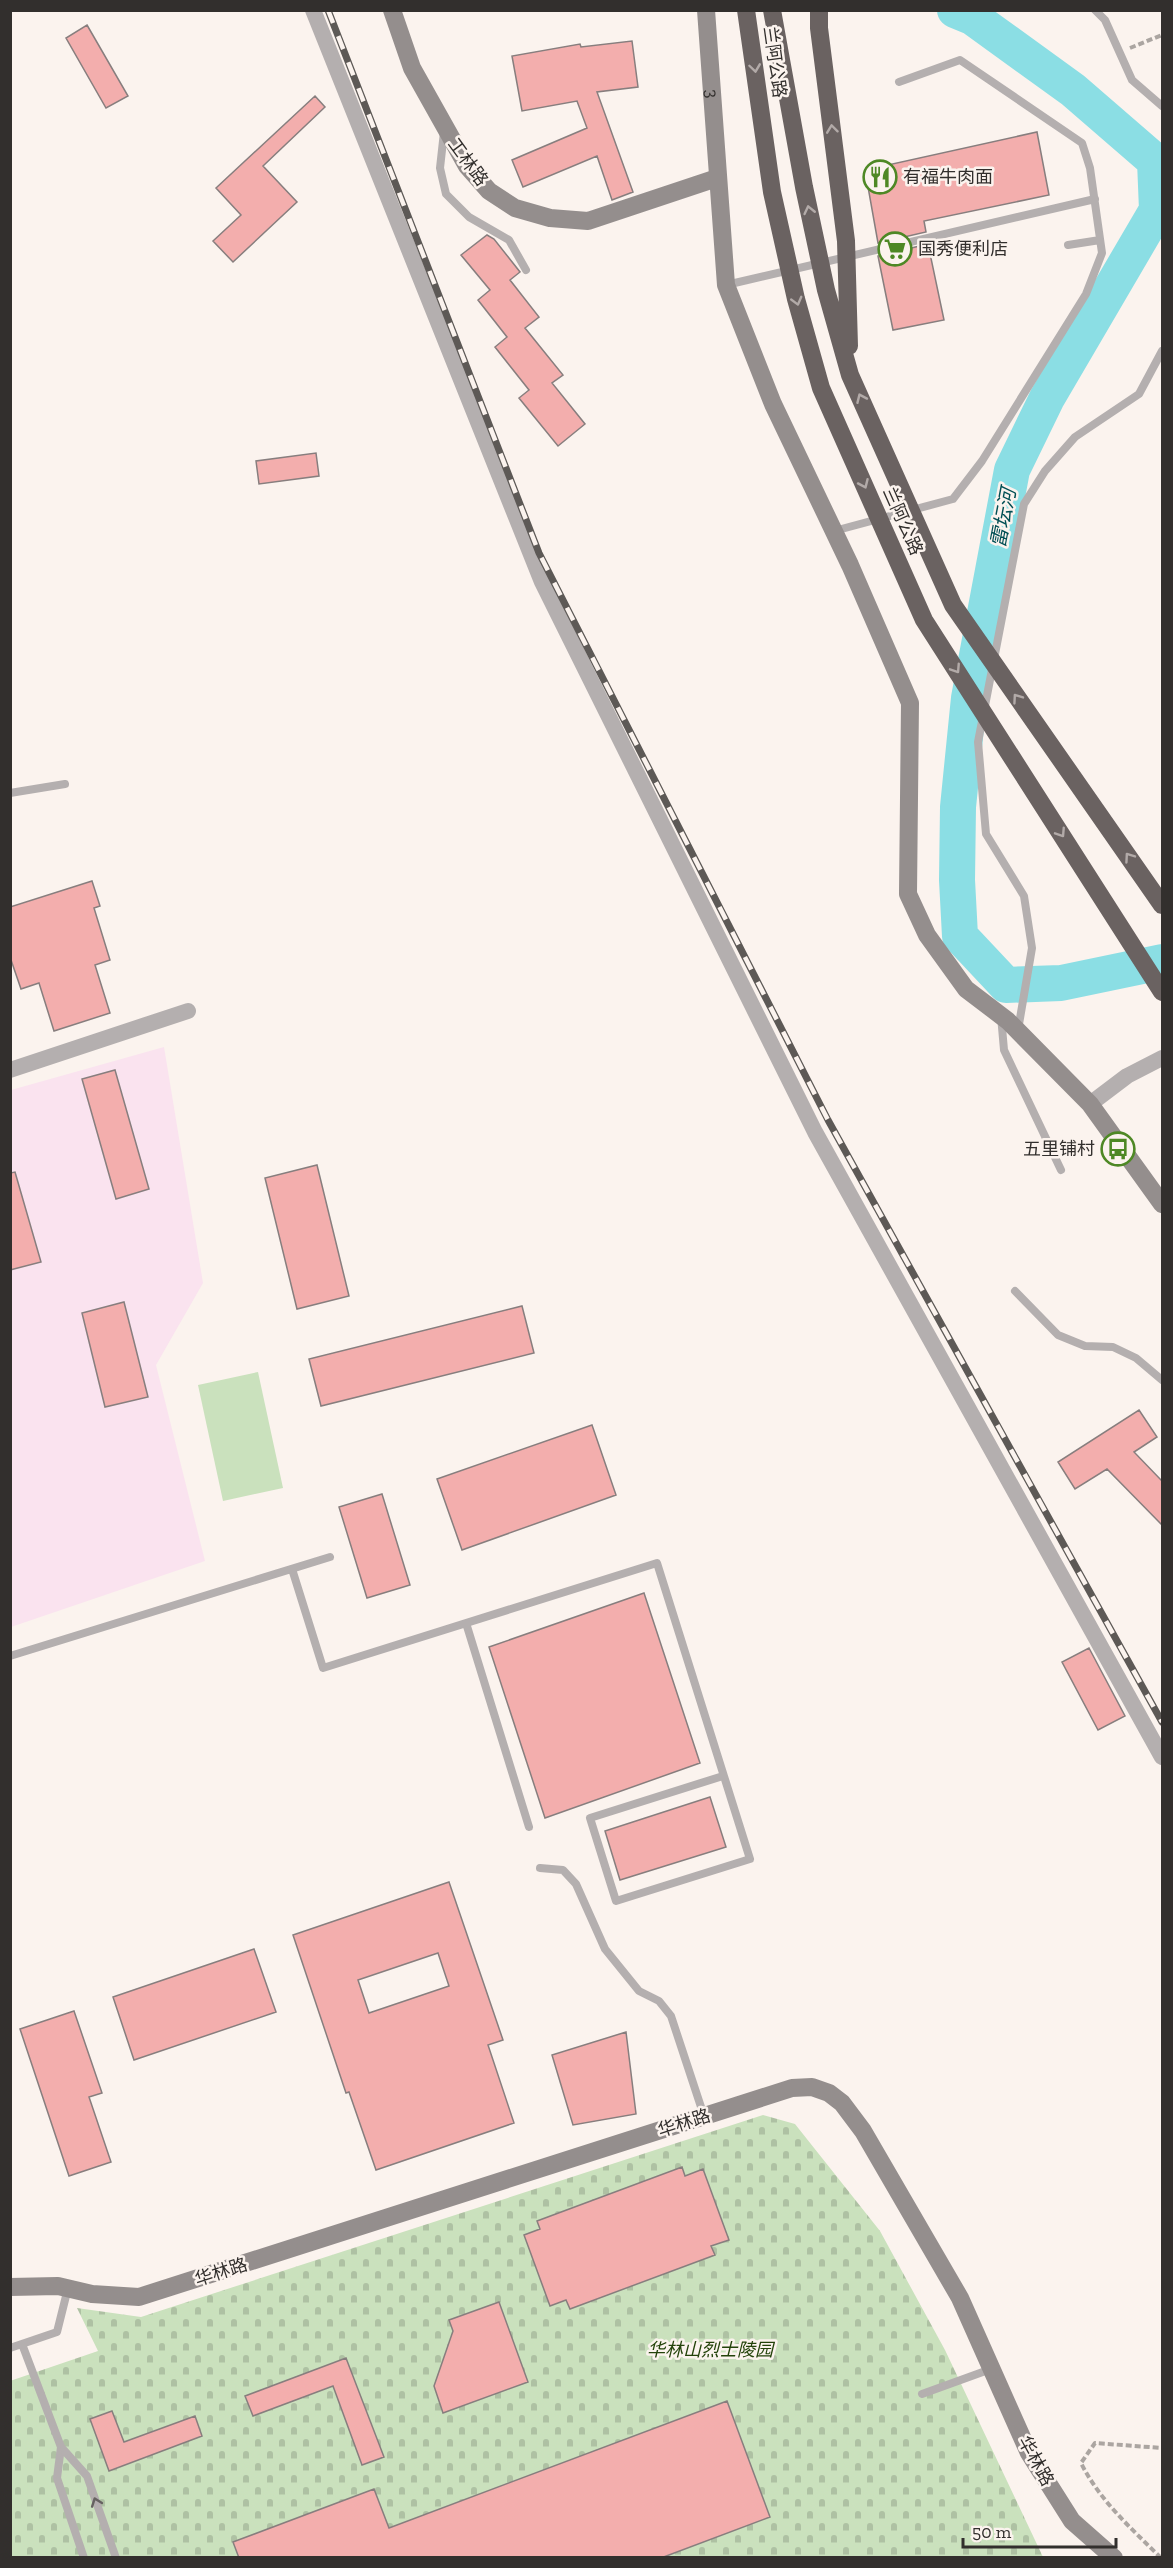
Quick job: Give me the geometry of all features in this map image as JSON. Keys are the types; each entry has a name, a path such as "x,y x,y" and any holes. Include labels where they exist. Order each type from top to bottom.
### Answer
{"highway":[{"name":"兰阿公路","path":"746,10 772,192 796,299 821,388 924,620 1162,992"},
{"name":"兰阿公路","path":"772,10 804,187 826,290 850,375 953,605 1162,905"},
{"path":"819,10 819,28 846,241 850,375"}],"street":[{"path":"313,10 542,582 815,1132 1162,1757"},
{"name":"工林路","path":"392,10 412,68 466,166 489,191 515,208 550,218 588,221 717,178"},
{"name":"3","path":"706,10 726,285 773,404 834,531 910,703 908,894 927,936 966,989 1018,1030 1090,1104 1162,1204"},
{"path":"10,1070 188,1011"},
{"path":"1090,1104 1127,1076 1162,1058"},
{"name":"华林路","path":"10,2287 58,2286 119,2297 139,2297 792,2088 812,2087 829,2093 842,2103 863,2131 960,2298 1029,2452 1072,2521 1114,2558"}],"lane":[{"path":"1095,10 1105,20 1132,80 1162,106"},
{"path":"834,531 953,499 982,461 1086,294 1102,253 1090,168 1082,143 960,60 900,82"},
{"path":"445,129 440,168 446,194 469,217 509,240 526,270"},
{"path":"726,285 1095,199"},
{"path":"1068,245 1100,240"},
{"path":"1018,1030 1032,948 1024,896 986,834 978,742 1024,504 1045,471 1075,437 1139,394 1162,351"},
{"path":"10,793 65,784"},
{"path":"1001,1016 1004,1050 1061,1170"},
{"path":"1015,1291 1058,1335 1085,1346 1113,1347 1136,1358 1162,1380"},
{"path":"10,1656 330,1557"},
{"path":"292,1569 323,1668 657,1563 750,1859 616,1902 590,1818 723,1776"},
{"path":"466,1623 529,1827"},
{"path":"540,1868 563,1870 576,1884 605,1949 639,1991 659,2001 671,2016 704,2117"},
{"path":"10,2348 57,2332 68,2289"},
{"path":"22,2344 61,2447 87,2476 116,2558"},
{"path":"922,2394 991,2368"},
{"path":"61,2447 57,2478 84,2558"}],"path":[{"path":"1119,52 1162,35"},
{"path":"1161,2558 1119,2517 1091,2482 1081,2463 1095,2443 1162,2448"}],"shaded area":[{"path":"164,1047 203,1283 156,1365 205,1561 11,1627 11,1090"}],"green space":[{"path":"258,1372 283,1488 223,1501 198,1385"},
{"name":"华林山烈士陵园","path":"763,2115 795,2124 880,2231 945,2350 1043,2557 11,2557 10,2381 98,2351 77,2308 141,2317"}],"building":[{"path":"87,25 128,96 106,108 66,38"},
{"path":"632,41 638,87 597,92 633,192 612,200 597,156 523,187 512,160 587,128 577,101 522,111 512,56 580,44 581,47"},
{"path":"315,96 325,107 263,166 297,202 233,262 213,241 241,215 216,188"},
{"path":"1037,132 1049,195 924,221 926,232 878,243 865,170"},
{"path":"487,235 494,239 520,272 510,280 539,317 525,328 563,375 552,383 585,424 558,446 519,398 529,390 495,347 507,337 478,300 490,290 461,255"},
{"path":"928,244 944,320 893,330 878,256"},
{"path":"316,453 319,476 259,484 256,461"},
{"path":"92,881 100,906 94,908 110,960 95,965 110,1013 54,1031 39,983 21,989 10,957 10,907"},
{"path":"115,1070 149,1189 116,1199 82,1079"},
{"path":"317,1165 349,1296 297,1309 265,1178"},
{"path":"15,1172 41,1262 10,1270 10,1173"},
{"path":"124,1302 148,1397 105,1407 82,1313"},
{"path":"522,1306 534,1353 321,1406 309,1359"},
{"path":"1139,1410 1157,1437 1134,1452 1162,1481 1162,1525 1107,1469 1075,1489 1058,1462"},
{"path":"592,1425 616,1495 462,1550 437,1479"},
{"path":"382,1494 410,1585 367,1598 339,1507"},
{"path":"644,1593 700,1763 545,1818 489,1647"},
{"path":"1089,1648 1125,1716 1098,1730 1062,1662"},
{"path":"710,1797 726,1847 620,1880 605,1831"},
{"path":"449,1882 503,2040 488,2045 514,2123 376,2170 349,2092 346,2093 293,1935","holes":["438,1953 449,1986 369,2013 358,1980"]},
{"path":"254,1949 276,2012 134,2060 113,1997"},
{"path":"74,2011 102,2093 89,2097 111,2162 69,2176 20,2029"},
{"path":"626,2032 636,2114 573,2125 552,2055"},
{"path":"682,2167 685,2176 703,2169 729,2240 711,2246 715,2255 570,2309 566,2300 550,2306 524,2235 540,2229 537,2221"},
{"path":"499,2302 528,2382 443,2413 434,2386 453,2331 449,2320"},
{"path":"346,2358 384,2457 362,2465 333,2386 253,2416 245,2396"},
{"path":"727,2401 770,2517 661,2558 239,2558 233,2542 374,2489 389,2528"},
{"path":"112,2411 124,2442 195,2416 202,2436 109,2471 90,2419"}],"waterway":[{"name":"雷坛河","path":"955,10 972,17 1073,90 1155,161 1157,210 1047,398 1012,470 969,698 958,807 957,880 960,936 1006,985 1061,983 1162,962"}],"railway":[{"path":"328,10 539,553 828,1120 1162,1722"}],"place":[{"name":"有福牛肉面","path":"880,177"},
{"name":"国秀便利店","path":"895,249"},
{"name":"五里铺村","path":"1118,1149"}]}
